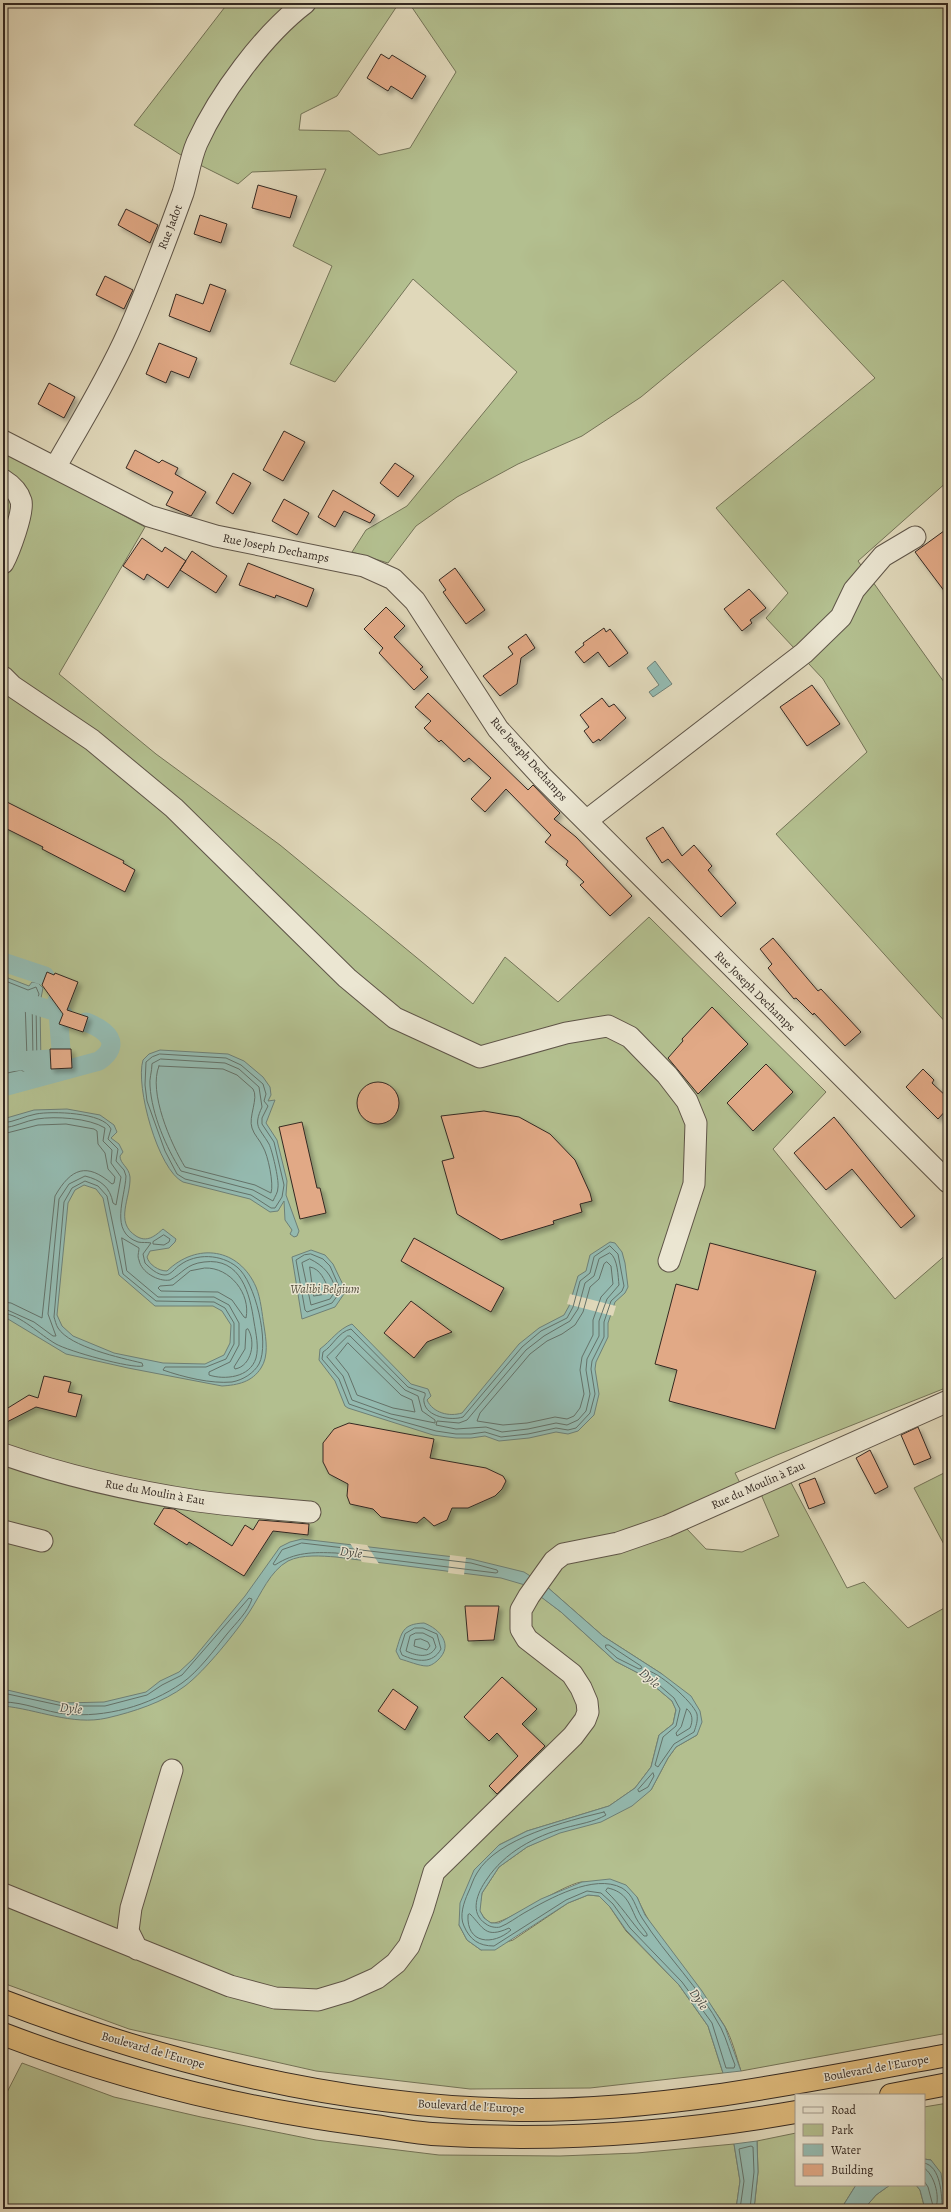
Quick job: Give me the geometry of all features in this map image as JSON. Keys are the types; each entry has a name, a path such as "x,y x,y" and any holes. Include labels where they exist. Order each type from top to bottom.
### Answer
{"highway":[{"name":"Boulevard de l'Europe","path":"3,2001 56,2021 145,2050 231,2072 321,2090 435,2106 532,2110 635,2104 740,2093 948,2055"},
{"path":"3,2034 50,2052 134,2078 221,2100 320,2119 431,2134 529,2137 630,2134 744,2121 795,2112"},
{"path":"896,2094 948,2084"}],"street":[{"name":"Rue Jadot","path":"56,466 128,334 183,194 196,146 206,124 231,85 261,46 287,18 305,3"},
{"name":"Rue Joseph Dechamps","path":"3,441 56,466 149,516 216,536 364,566 393,579 416,601 498,729 586,821 948,1182"},
{"path":"3,480 14,487 22,501 20,516 3,563"},
{"path":"586,821 804,653 841,618 854,590 883,556 915,537"},
{"path":"3,677 12,686 92,740 174,808 347,978 395,1018 480,1057 566,1034 608,1026 630,1037 667,1075 687,1101 696,1123 694,1184 669,1261"},
{"name":"Rue du Moulin à Eau","path":"137,1949 230,1986 275,1998 318,2000 348,1991 377,1978 396,1963 409,1946 423,1910 434,1872 573,1736 585,1720 588,1712 586,1702 581,1688 572,1674 527,1639 521,1629 521,1610 528,1596 559,1558 649,1534 948,1401"},
{"name":"Rue du Moulin à Eau","path":"3,1454 87,1480 127,1488 198,1501 310,1512"},
{"path":"3,1531 42,1541"},
{"path":"137,1949 128,1931 131,1908 172,1770"},
{"path":"3,1894 137,1949"},
{"path":"92,1931 119,1923 131,1908"}],"green space":[{"path":"228,3 399,3 337,96 301,114 299,130 349,131 379,155 410,148 456,72 409,3 948,3 948,481 858,561 944,682 948,679 948,1025 776,834 867,752 823,679 766,618 788,593 716,508 875,378 783,280 641,397 582,436 518,464 457,497 416,526 388,563 352,552 366,530 407,506 517,372 413,279 335,382 290,364 332,266 293,246 326,169 252,172 238,184 184,157 134,125"},
{"name":"Walibi Belgium","path":"3,451 145,527 59,674 156,754 280,845 473,1004 505,957 558,1002 649,917 826,1092 773,1149 895,1299 948,1253 948,1387 735,1473 740,1483 680,1516 687,1529 706,1549 742,1552 779,1536 760,1492 788,1477 847,1588 864,1582 908,1628 948,1606 948,2033 741,2071 727,2030 714,2009 655,1930 637,1897 581,1882 560,1890 498,1922 492,1923 485,1918 479,1910 482,1893 499,1867 527,1847 651,1790 668,1758 676,1747 697,1735 662,1674 603,1636 546,1586 539,1595 561,1612 615,1661 640,1674 672,1701 676,1709 673,1724 659,1735 651,1767 635,1788 609,1806 527,1831 499,1845 459,1925 467,1940 481,1950 513,1940 568,1903 588,1895 599,1896 610,1907 626,1931 679,1985 708,2026 723,2073 590,2088 470,2089 316,2071 129,2029 3,1983"},
{"path":"948,1471 948,1552 914,1488"},
{"path":"22,2063 114,2097 201,2117 316,2140 439,2155 560,2156 637,2153 734,2144 740,2181 736,2209 3,2209 3,2100"},
{"path":"948,2103 948,2209 946,2209 946,2199 931,2160 925,2159 925,2107"},
{"path":"795,2133 795,2186 855,2186 841,2209 754,2209 758,2172 757,2141"},
{"path":"889,2186 917,2186 920,2190 925,2209 864,2209 876,2195"}],"water":[{"path":"655,661 672,684 653,697 649,692 659,685 647,668"},
{"path":"3,976 29,986 32,982 38,983 43,988 40,1003 41,1066 31,1078 33,1085 30,1088 21,1074 3,1079"},
{"path":"160,1050 228,1054 244,1061 263,1077 270,1087 271,1095 268,1101 275,1100 266,1123 277,1140 287,1181 286,1195 299,1231 297,1236 294,1237 290,1234 292,1230 285,1220 284,1201 278,1211 270,1212 250,1199 183,1182 174,1174 165,1162 157,1145 151,1126 142,1088 141,1072 143,1060 149,1054"},
{"path":"67,1109 100,1115 114,1125 117,1132 111,1138 119,1144 123,1152 120,1159 130,1177 130,1185 125,1209 126,1224 129,1230 140,1238 147,1239 151,1238 163,1229 176,1239 169,1248 150,1251 147,1257 150,1263 155,1267 167,1271 179,1262 191,1256 204,1253 228,1257 239,1264 249,1274 259,1296 266,1342 264,1363 253,1377 239,1384 222,1386 128,1368 66,1354 3,1316 3,1119 34,1110","holes":["84,1185 96,1189 103,1198 119,1275 155,1306 213,1306 222,1311 231,1325 230,1343 224,1355 205,1364 163,1363 114,1353 73,1336 62,1326 57,1315 68,1203 75,1190"]},
{"path":"610,1242 615,1243 622,1252 628,1287 625,1293 615,1302 608,1323 608,1337 596,1362 595,1369 599,1394 594,1415 578,1431 568,1434 556,1432 529,1438 499,1441 485,1436 456,1438 433,1435 348,1408 345,1406 335,1381 319,1360 320,1349 339,1332 352,1324 411,1384 428,1389 431,1396 427,1400 433,1408 447,1414 462,1413 519,1344 539,1328 564,1315 569,1306 578,1276 586,1271 590,1255"},
{"path":"311,1250 325,1255 333,1264 346,1291 335,1307 302,1319 292,1257"},
{"name":"Dyle","path":"302,1539 471,1559 524,1572 546,1586 603,1636 662,1674 691,1696 700,1711 702,1722 697,1735 676,1747 668,1758 651,1790 632,1806 601,1822 560,1833 527,1847 499,1867 482,1893 480,1911 484,1918 491,1923 499,1923 541,1899 582,1882 610,1879 626,1885 637,1897 645,1915 702,1991 725,2027 741,2071 723,2073 708,2026 679,1985 626,1930 610,1907 599,1896 588,1895 568,1903 495,1950 481,1950 467,1940 459,1925 460,1903 474,1870 499,1845 527,1831 609,1806 635,1788 651,1767 659,1735 673,1724 676,1710 672,1701 640,1674 615,1661 561,1612 525,1585 501,1578 336,1557 299,1557 288,1561 276,1571 266,1583 250,1611 229,1640 202,1671 185,1686 168,1697 127,1713 94,1720 68,1719 3,1706 3,1689 63,1703 104,1702 146,1692 160,1681 179,1672 193,1659 245,1596 280,1547 290,1542"},
{"path":"424,1623 440,1633 445,1643 443,1654 435,1663 427,1666 400,1659 396,1651 404,1630 411,1625"},
{"path":"757,2141 758,2172 754,2209 736,2209 740,2181 734,2144"},
{"path":"925,2159 931,2160 941,2173 946,2209 925,2209 920,2190 917,2186 925,2186"},
{"path":"855,2186 889,2186 876,2195 864,2209 841,2209"}],"pier":[{"path":"570,1294 616,1306 613,1316 567,1304"},
{"path":"350,1543 367,1545 379,1564 362,1562"},
{"path":"450,1555 466,1557 464,1575 448,1573"}],"building":[{"path":"381,54 389,59 392,55 426,76 412,99 391,86 388,91 367,78"},
{"path":"258,185 297,196 290,218 252,208"},
{"path":"126,209 158,225 150,243 118,225"},
{"path":"200,215 227,224 221,243 194,234"},
{"path":"105,276 133,290 124,309 96,295"},
{"path":"210,284 226,290 210,332 169,316 176,294 203,304"},
{"path":"159,343 197,358 189,378 171,371 166,383 146,374"},
{"path":"49,383 75,397 64,418 38,404"},
{"path":"284,431 305,442 283,481 263,470"},
{"path":"135,450 159,463 162,460 178,468 175,474 206,492 191,516 166,505 173,492 126,468"},
{"path":"395,463 414,476 398,497 380,483"},
{"path":"233,473 251,483 233,514 216,503"},
{"path":"333,490 375,515 370,523 344,511 335,527 318,517"},
{"path":"284,499 309,513 297,535 272,521"},
{"path":"948,528 948,596 915,552"},
{"path":"142,538 162,552 165,547 186,561 168,588 147,574 144,580 123,566"},
{"path":"192,551 227,576 216,593 180,570"},
{"path":"248,563 314,589 307,607 276,595 275,598 239,585"},
{"path":"455,568 485,610 466,624 443,592 446,590 439,580"},
{"path":"749,589 766,608 750,620 752,623 742,631 724,609"},
{"path":"386,607 405,626 394,637 423,667 420,669 428,677 414,690 379,653 383,648 364,629"},
{"path":"604,628 606,632 610,629 628,653 609,667 598,652 584,663 575,652 584,645 583,643"},
{"path":"526,634 535,648 521,658 517,684 500,696 483,676 513,654 508,647"},
{"path":"812,685 840,724 807,746 780,707"},
{"path":"428,693 528,790 533,785 560,813 554,819 576,837 632,896 610,916 580,885 584,882 566,865 568,861 545,842 551,835 506,789 485,812 471,799 491,778 469,758 464,762 441,740 439,742 424,728 431,721 415,707"},
{"path":"602,698 609,707 614,704 626,718 600,741 599,739 593,743 584,731 589,727 580,715"},
{"path":"3,800 124,861 123,863 135,870 125,892 3,827"},
{"path":"663,827 682,856 694,845 712,866 708,870 736,903 721,917 668,859 662,863 646,838"},
{"path":"773,938 818,991 821,989 861,1032 845,1046 814,1013 813,1015 796,998 794,999 768,968 772,964 760,949"},
{"path":"47,972 54,975 55,973 78,982 67,1010 88,1017 83,1032 59,1024 63,1014 42,985"},
{"path":"712,1007 748,1044 698,1094 668,1058 683,1041 682,1039"},
{"path":"50,1049 71,1049 72,1068 51,1069"},
{"path":"766,1064 793,1092 753,1131 727,1103"},
{"path":"923,1069 934,1080 932,1083 948,1098 948,1108 938,1119 906,1087"},
{"path":"378,1082 393,1088 399,1103 393,1118 378,1124 363,1118 357,1103 363,1088"},
{"path":"484,1111 519,1117 550,1134 575,1160 590,1193 592,1201 580,1204 582,1212 553,1221 554,1224 501,1240 457,1214 442,1161 454,1158 441,1116"},
{"path":"834,1117 915,1216 901,1228 852,1169 826,1190 794,1153"},
{"path":"302,1122 317,1188 320,1188 326,1213 300,1219 279,1127"},
{"path":"414,1238 504,1288 491,1312 401,1261"},
{"path":"710,1243 816,1271 775,1429 669,1401 677,1370 655,1364 676,1284 698,1290"},
{"path":"411,1301 452,1332 427,1342 414,1358 384,1333"},
{"path":"44,1376 71,1382 68,1392 82,1395 76,1417 36,1407 3,1424 3,1411 29,1395 38,1398"},
{"path":"349,1423 434,1439 430,1458 486,1468 503,1476 506,1481 502,1489 495,1496 468,1508 452,1508 447,1520 434,1526 424,1517 417,1523 381,1517 373,1509 350,1504 347,1496 348,1484 329,1474 323,1462 323,1443 334,1429"},
{"path":"918,1427 931,1458 914,1465 901,1435"},
{"path":"870,1450 888,1487 875,1494 856,1458"},
{"path":"815,1478 825,1503 809,1509 799,1484"},
{"path":"164,1508 174,1509 232,1546 245,1525 253,1530 259,1520 309,1524 308,1535 273,1531 244,1576 189,1542 187,1545 154,1524"},
{"path":"465,1606 499,1606 494,1640 468,1641"},
{"path":"502,1677 537,1709 522,1724 545,1746 497,1794 489,1786 518,1756 497,1733 489,1741 464,1717"},
{"path":"393,1689 418,1707 405,1730 378,1711"}],"waterway":[{"path":"3,962 45,976"},
{"path":"3,995 63,1014"},
{"path":"57,1001 61,1049"},
{"path":"3,1087 99,1061 106,1055 110,1049 111,1043 106,1033 94,1025 86,1022"},
{"path":"3,1062 50,1059"}]}
